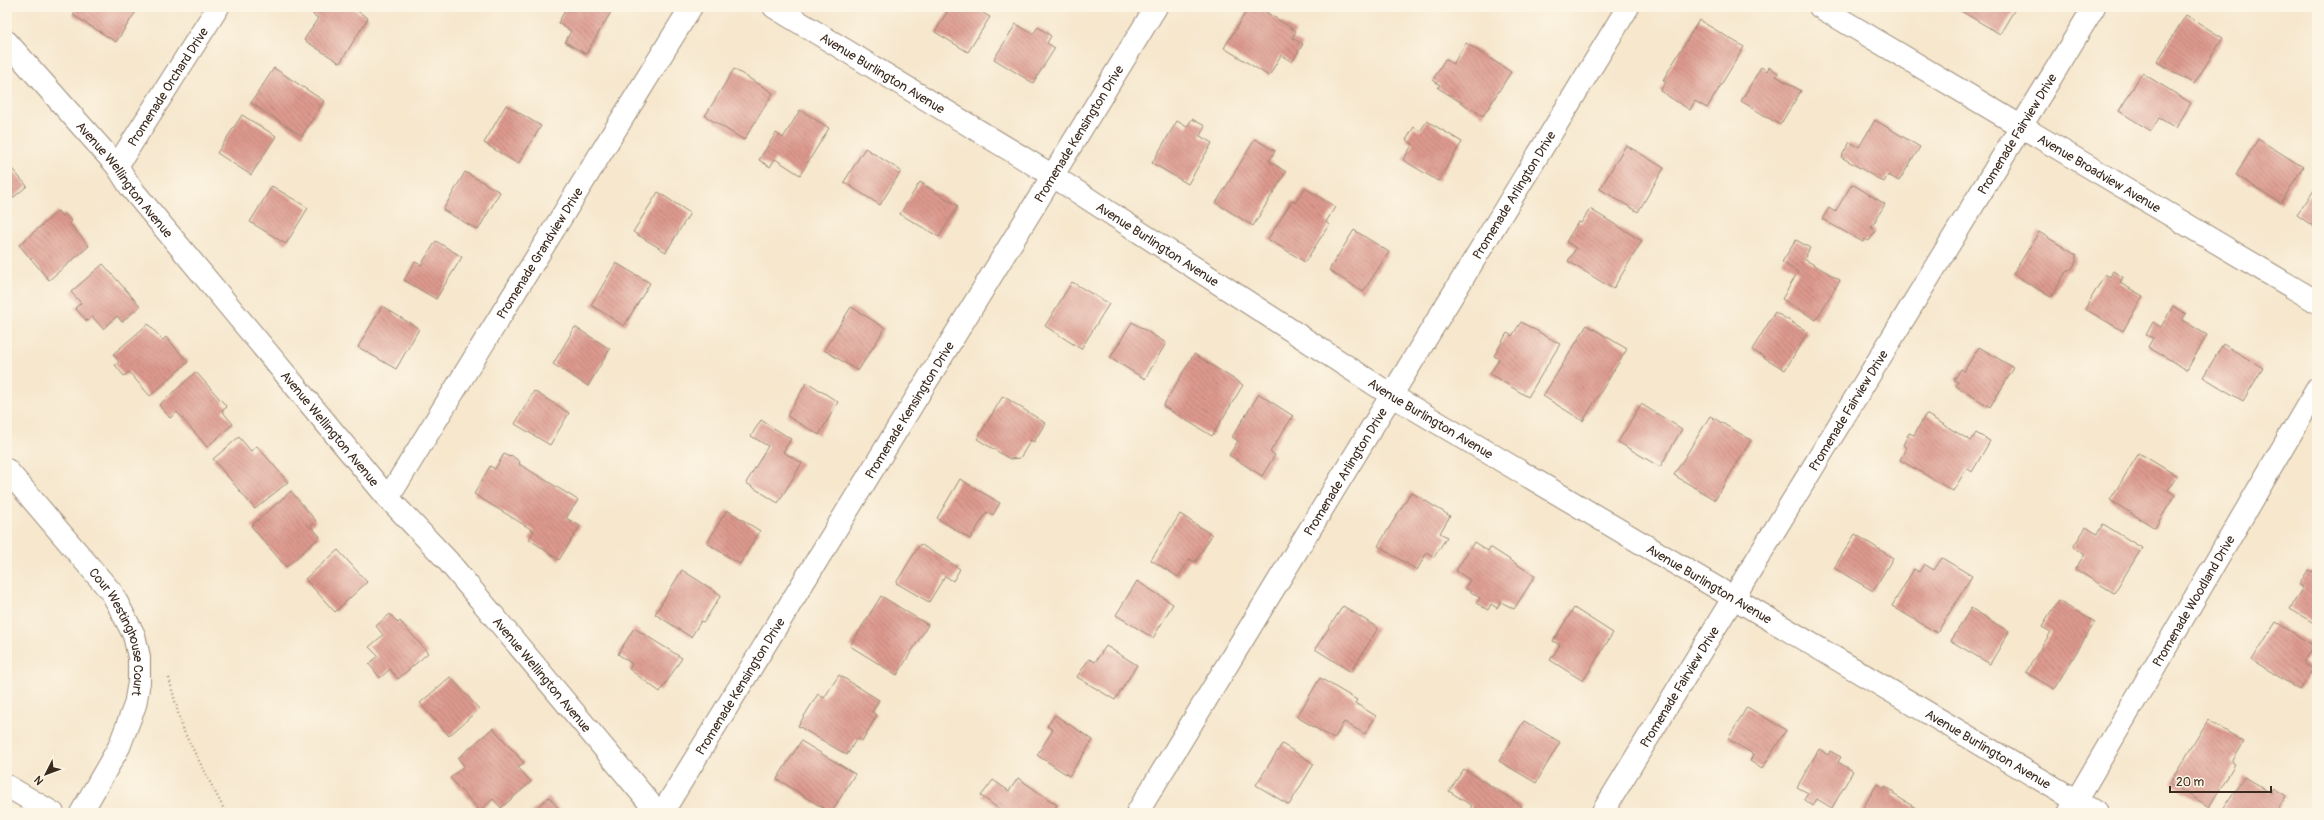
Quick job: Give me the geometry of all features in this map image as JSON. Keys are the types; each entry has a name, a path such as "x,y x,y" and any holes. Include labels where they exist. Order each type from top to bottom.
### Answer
{"street":[{"name":"Promenade Orchard Drive","path":"117,166 218,7"},
{"name":"Promenade Grandview Drive","path":"388,498 691,7"},
{"name":"Avenue Burlington Avenue","path":"774,7 1053,176 1391,395 1734,598 2073,807 2097,813"},
{"name":"Promenade Kensington Drive","path":"662,813 1156,7"},
{"name":"Promenade Arlington Drive","path":"1137,813 1628,7"},
{"name":"Avenue Broadview Avenue","path":"1820,7 2317,302"},
{"name":"Promenade Fairview Drive","path":"1602,813 2094,7"},
{"name":"Avenue Wellington Avenue","path":"7,42 117,166 131,188 388,498 447,560 658,813"},
{"name":"Promenade Woodland Drive","path":"2073,807 2317,389"},
{"name":"Cour Westinghouse Court","path":"7,470 112,593 134,635 139,670 135,705 128,728 119,747 81,813"},
{"path":"7,786 53,813"}],"building":[{"path":"78,7 139,7 116,42 73,15"},
{"path":"317,7 351,7 368,18 340,63 304,40 318,18 313,15"},
{"path":"567,7 614,7 586,54 565,42 571,31 558,23"},
{"path":"950,7 973,7 990,17 968,52 935,32"},
{"path":"1249,7 1258,7 1296,31 1292,38 1303,44 1292,62 1281,55 1269,76 1224,48"},
{"path":"1954,7 2016,7 2000,34"},
{"path":"2186,15 2223,38 2194,84 2157,62"},
{"path":"1699,20 1744,47 1707,108 1695,101 1690,110 1660,91 1666,82 1663,80"},
{"path":"1016,24 1033,34 1038,27 1051,36 1047,43 1055,48 1033,83 994,59"},
{"path":"1466,43 1511,72 1483,116 1438,88 1440,85 1433,80 1445,59 1453,64"},
{"path":"1761,67 1767,71 1769,67 1778,73 1776,76 1801,91 1780,125 1741,101"},
{"path":"274,68 324,101 302,136 251,103"},
{"path":"734,69 773,93 744,140 705,116"},
{"path":"2142,73 2191,103 2176,128 2159,118 2151,131 2119,111"},
{"path":"506,105 541,126 518,164 484,143"},
{"path":"800,110 829,128 800,175 775,159 770,167 759,160 776,133 783,138"},
{"path":"242,115 276,136 251,175 217,153"},
{"path":"1192,119 1205,126 1200,136 1212,143 1188,184 1152,163 1177,121 1187,127"},
{"path":"1875,120 1920,147 1899,181 1888,175 1884,182 1841,157 1850,142 1859,147"},
{"path":"1427,121 1462,142 1438,181 1403,160 1413,144 1406,140 1414,127 1420,131"},
{"path":"1255,139 1275,151 1269,161 1286,172 1253,226 1216,203"},
{"path":"2258,139 2303,167 2281,203 2236,175"},
{"path":"1626,145 1664,168 1638,212 1600,189"},
{"path":"865,148 901,171 880,205 844,182"},
{"path":"7,163 27,186 7,203"},
{"path":"465,172 500,192 478,230 443,210"},
{"path":"920,182 958,206 939,237 900,214"},
{"path":"1852,184 1885,204 1871,228 1876,230 1869,241 1865,239 1863,242 1822,219 1829,208 1835,212"},
{"path":"272,186 308,208 286,244 250,222"},
{"path":"2317,186 2317,229 2297,215"},
{"path":"1305,188 1335,207 1326,222 1329,225 1305,262 1268,239 1292,201 1295,203"},
{"path":"658,192 690,213 666,252 633,232"},
{"path":"1590,209 1642,241 1613,289 1568,261 1576,248 1566,242 1578,222 1581,223"},
{"path":"58,211 62,216 64,213 71,221 69,223 89,246 49,280 19,245"},
{"path":"1354,230 1389,252 1363,292 1329,270"},
{"path":"2039,232 2076,255 2076,262 2071,270 2066,272 2051,297 2013,274"},
{"path":"1796,240 1810,248 1804,259 1840,280 1816,320 1782,299 1798,272 1782,262"},
{"path":"436,241 462,257 436,299 404,280 415,262 421,265"},
{"path":"616,263 650,283 624,326 591,305"},
{"path":"103,264 140,306 122,322 117,316 103,329 92,316 87,321 75,308 81,303 71,292"},
{"path":"2113,271 2123,277 2120,283 2143,296 2123,331 2085,309 2105,274 2110,277"},
{"path":"1072,282 1109,304 1081,349 1045,326"},
{"path":"382,306 419,329 396,369 358,347"},
{"path":"2173,306 2186,314 2182,320 2207,335 2187,370 2148,347 2153,338 2146,335 2153,322 2161,327"},
{"path":"851,307 885,328 858,371 824,350"},
{"path":"1775,312 1808,332 1785,370 1752,350"},
{"path":"1132,322 1166,343 1145,379 1110,358"},
{"path":"1521,322 1560,344 1528,397 1490,374 1499,359 1494,356 1507,333 1512,336"},
{"path":"148,324 163,340 166,337 188,362 150,396 129,372 124,376 115,365 119,362 113,354"},
{"path":"1587,325 1627,349 1583,421 1543,396"},
{"path":"575,327 610,349 588,386 553,364"},
{"path":"2223,344 2263,368 2243,401 2203,377"},
{"path":"1979,347 2014,368 1990,407 1956,386 1958,382 1954,380 1961,369 1964,371"},
{"path":"1194,354 1243,385 1212,436 1163,406"},
{"path":"196,372 227,407 222,411 233,424 207,447 177,412 170,418 159,405"},
{"path":"807,382 838,402 819,435 787,416"},
{"path":"534,391 569,413 550,445 515,424"},
{"path":"1259,394 1293,416 1270,452 1275,455 1262,476 1229,455 1238,441 1232,437"},
{"path":"1003,396 1045,423 1034,442 1031,440 1020,458 1010,459 977,439"},
{"path":"1641,404 1682,429 1660,467 1618,442"},
{"path":"1926,414 1971,441 1976,433 1990,441 1972,472 1967,468 1953,491 1900,460 1906,448 1903,445 1909,433 1914,435"},
{"path":"1710,416 1751,440 1715,500 1674,475"},
{"path":"761,420 791,439 783,452 802,463 778,503 746,483 768,446 751,436"},
{"path":"239,437 251,451 257,446 288,482 255,509 213,459"},
{"path":"2139,453 2177,476 2168,490 2175,495 2155,528 2110,500"},
{"path":"504,454 509,457 511,455 520,462 519,464 578,500 566,518 580,526 559,560 529,539 534,531 474,494 490,466 495,469"},
{"path":"960,479 1000,503 993,515 987,512 970,539 937,518"},
{"path":"291,491 316,521 311,526 320,537 286,567 251,526"},
{"path":"1411,492 1450,516 1440,533 1447,537 1434,557 1427,552 1417,570 1378,546"},
{"path":"727,510 760,531 740,564 707,543"},
{"path":"1180,514 1212,535 1195,562 1190,559 1178,577 1151,560"},
{"path":"2103,524 2142,548 2114,593 2075,569 2085,554 2073,547 2086,527 2097,534"},
{"path":"1855,534 1893,558 1873,591 1834,568"},
{"path":"1474,542 1488,551 1490,547 1535,576 1514,609 1501,602 1497,608 1491,604 1488,610 1476,603 1480,598 1465,588 1470,580 1456,571"},
{"path":"920,544 960,569 953,581 945,576 929,602 896,583"},
{"path":"338,550 367,582 335,612 305,579"},
{"path":"1942,558 1972,576 1937,633 1892,606 1914,569 1919,572 1924,564 1934,570"},
{"path":"2317,565 2317,625 2290,609 2303,587 2299,585 2308,570 2313,572"},
{"path":"682,570 721,595 704,622 701,621 691,637 655,614"},
{"path":"1137,581 1173,604 1153,638 1116,615"},
{"path":"881,596 928,625 897,675 850,646"},
{"path":"2058,601 2095,622 2054,689 2026,672 2051,632 2042,627"},
{"path":"1343,606 1378,628 1351,672 1315,649"},
{"path":"1574,608 1613,633 1583,681 1550,660 1560,645 1553,641"},
{"path":"1971,608 2009,632 1990,664 1951,641"},
{"path":"390,614 398,623 400,621 428,653 398,679 390,669 380,678 369,664 378,656 369,647 383,635 376,626"},
{"path":"2276,622 2314,646 2303,663 2313,669 2300,690 2252,660"},
{"path":"634,628 682,658 660,692 629,669 632,664 618,654"},
{"path":"1106,646 1137,665 1115,700 1077,677 1089,659 1095,662"},
{"path":"839,675 879,700 872,712 877,715 862,741 857,738 847,755 798,726 818,694 824,698"},
{"path":"450,677 479,709 449,736 420,703"},
{"path":"1320,678 1357,700 1355,703 1376,716 1365,734 1344,722 1334,739 1297,717"},
{"path":"1747,707 1786,730 1762,769 1750,761 1753,754 1728,739"},
{"path":"1055,715 1093,740 1069,776 1037,755 1053,730 1047,726"},
{"path":"2208,720 2244,742 2232,762 2235,764 2209,807 2170,783"},
{"path":"1524,721 1560,742 1536,783 1499,761"},
{"path":"493,728 524,763 518,767 531,782 501,808 493,799 480,811 450,778 464,766 458,758"},
{"path":"801,741 855,774 831,813 777,779"},
{"path":"1282,744 1314,764 1289,805 1256,785"},
{"path":"1819,749 1828,755 1830,751 1841,757 1838,762 1853,771 1832,808 1817,799 1813,806 1804,800 1808,793 1797,787"},
{"path":"1464,769 1522,806 1517,813 1467,813 1472,806 1449,791"},
{"path":"2244,777 2271,793 2274,788 2286,796 2276,813 2228,813 2223,810"},
{"path":"1018,778 1057,805 1051,813 1005,813 981,796 993,780 1009,791"},
{"path":"1877,784 1884,789 1885,786 1894,792 1893,794 1919,810 1917,813 1860,813"},
{"path":"549,797 562,813 530,813"}]}
